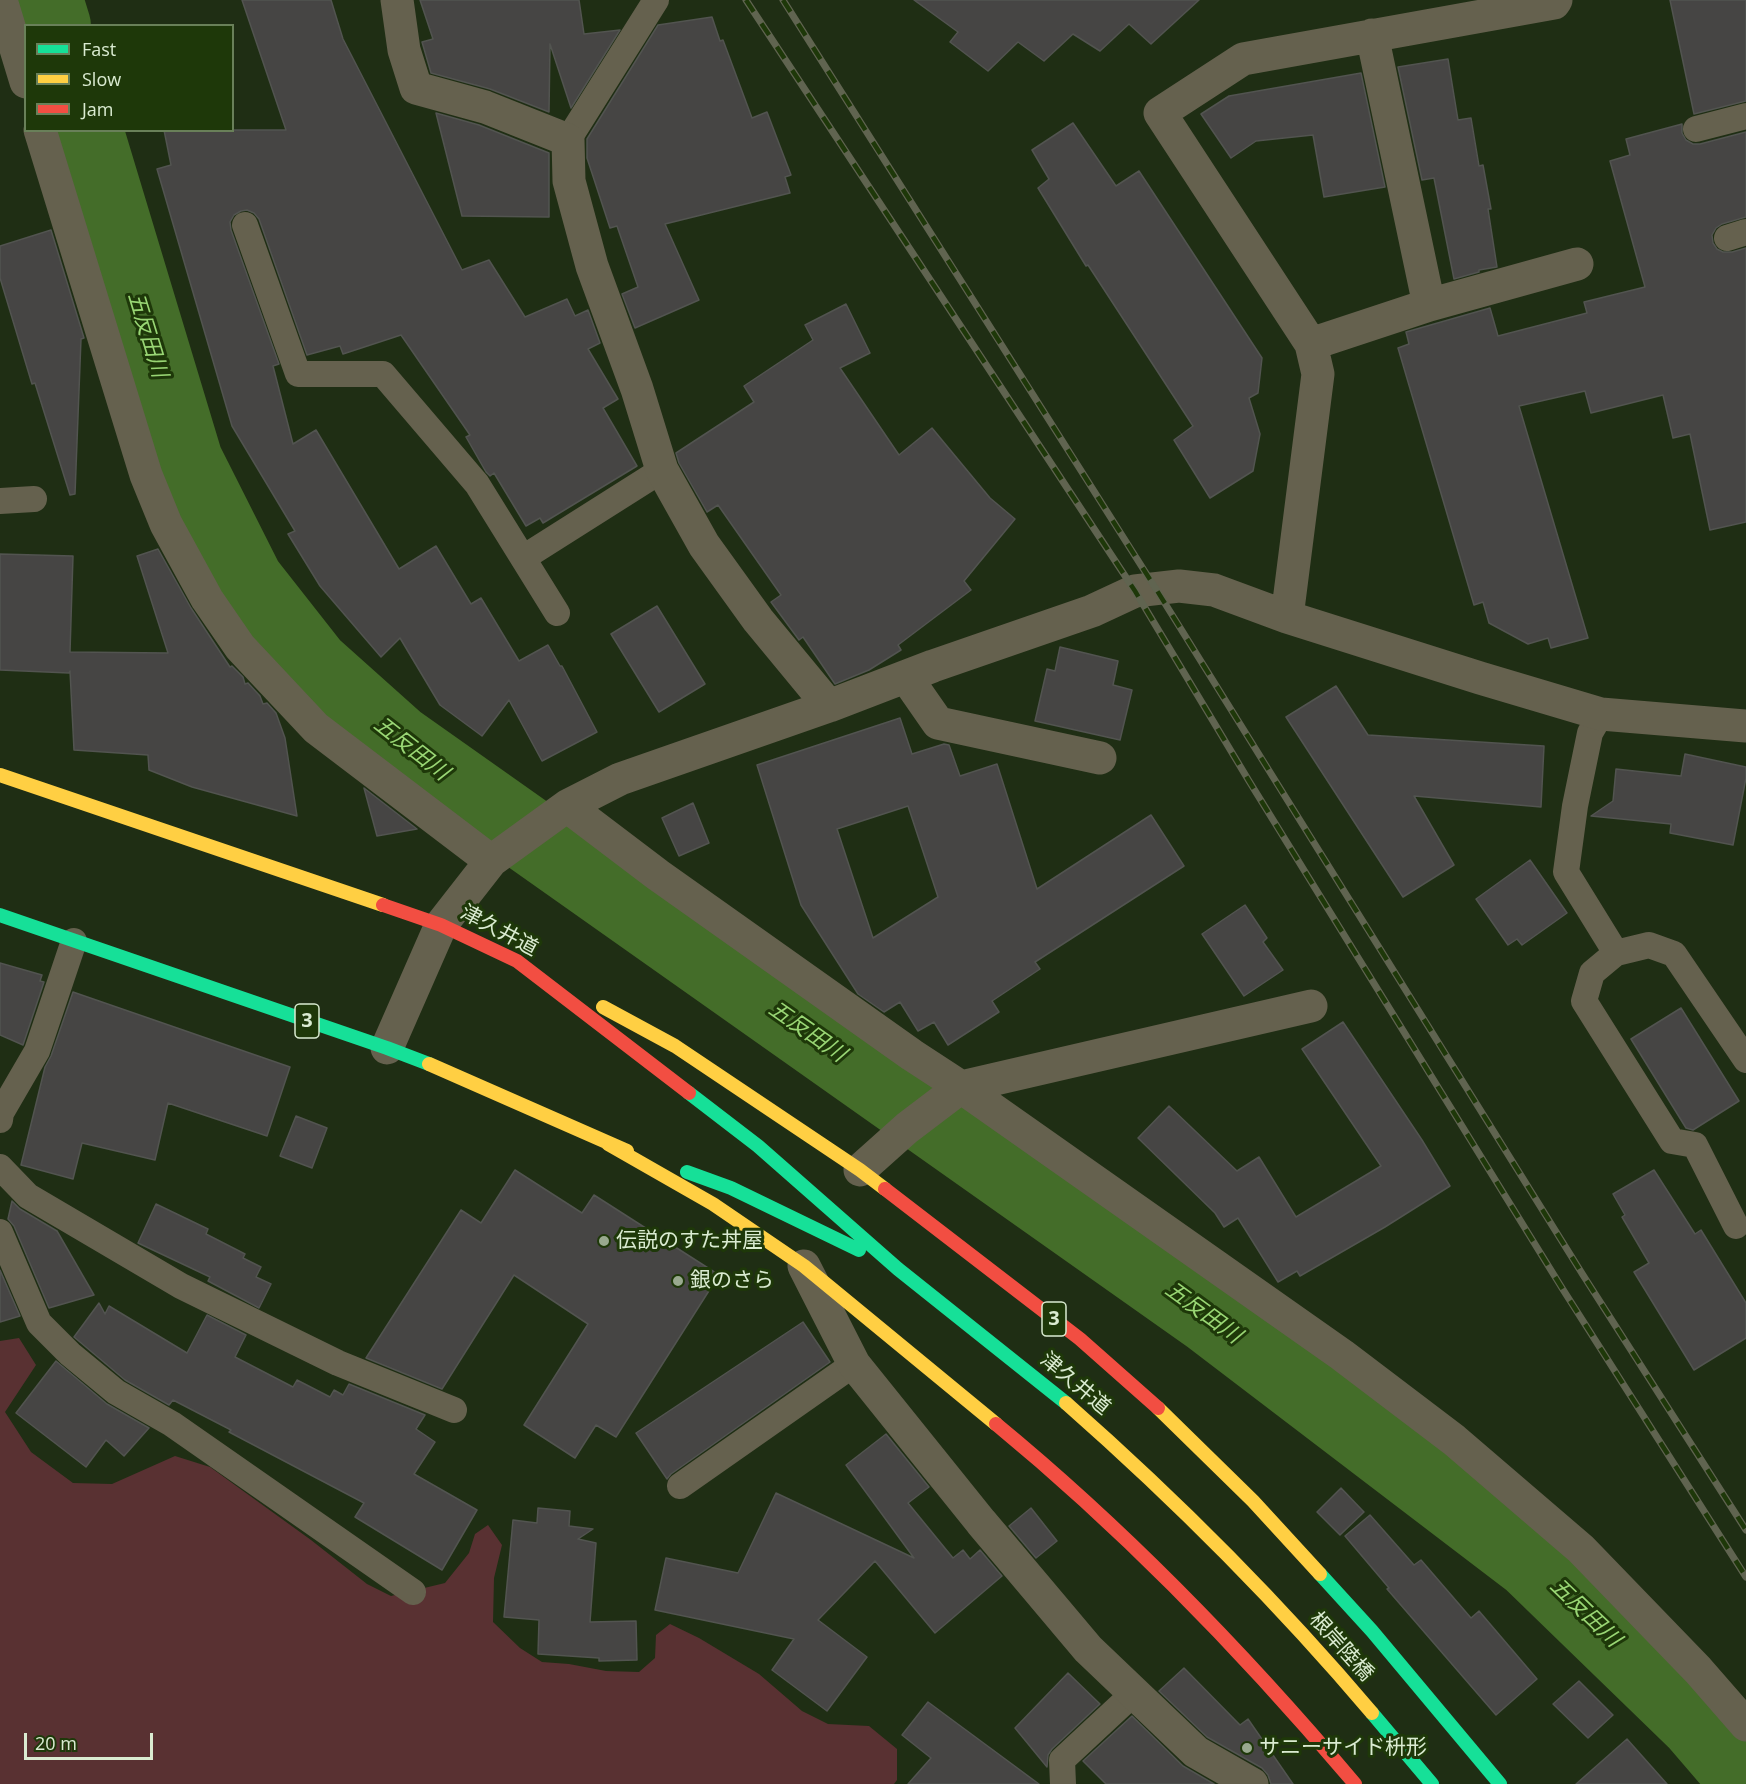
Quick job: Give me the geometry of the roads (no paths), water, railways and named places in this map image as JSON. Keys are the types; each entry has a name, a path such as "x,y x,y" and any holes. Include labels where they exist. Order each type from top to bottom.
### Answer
{"main road":[{"name":"津久井道","path":"0,775 441,925 517,961 758,1146 898,1269 1050,1389 1131,1461 1215,1542"},
{"name":"津久井道","path":"0,915 387,1048 608,1144 731,1188 898,1269"},
{"name":"3","path":"517,961 675,1046 860,1170 1080,1339 1169,1418 1253,1501 1372,1631 1498,1783"},
{"name":"3","path":"608,1144 712,1204 804,1266 1006,1432 1086,1501 1172,1585 1289,1706 1355,1784"},
{"name":"根岸陸橋","path":"1215,1542 1333,1667 1432,1784"}],"street":[{"path":"1,0 24,75"},
{"path":"397,0 404,50 416,88 485,107 568,140 569,181 592,266 637,389 662,470 704,545 758,620 829,706"},
{"path":"1287,617 1318,374 1311,344 1160,112 1243,59 1554,3 1556,0"},
{"path":"1372,35 1429,305"},
{"path":"41,132 146,475 166,524 207,598 240,647 316,728 499,855"},
{"path":"1311,344 1429,305 1577,264"},
{"path":"387,1048 441,925 499,855 560,810 620,779 1092,611 1135,591 1179,586 1214,590 1287,617 1601,714 1746,726"},
{"path":"906,677 938,723 1100,758"},
{"path":"560,810 717,916 912,1055 955,1091 1342,1355 1454,1440 1581,1549 1698,1670 1746,1725"},
{"path":"860,1170 907,1128 955,1091 1311,1006"},
{"path":"804,1266 854,1364 981,1522 1083,1642 1196,1752 1252,1784"}],"lane":[{"path":"568,140 656,0"},
{"path":"1696,129 1746,116"},
{"path":"245,225 298,374 383,374 477,484 557,614"},
{"path":"524,558 662,470"},
{"path":"0,501 34,499"},
{"path":"1601,714 1590,733 1575,806 1566,872 1616,953"},
{"path":"0,1120 1,1113 38,1051 74,941"},
{"path":"1736,1226 1695,1146 1672,1141 1584,1001 1592,973 1616,953 1649,945 1674,954 1746,1060"},
{"path":"0,1167 28,1196 181,1286 338,1363 454,1410"},
{"path":"0,1232 39,1323 70,1354 116,1392 172,1424 413,1593"},
{"path":"680,1485 854,1364"},
{"path":"1064,1784 1062,1760 1134,1693"}],"waterway":[{"name":"五反田川","path":"45,0 52,24"},
{"name":"五反田川","path":"86,132 185,461 246,582 312,666 397,742 1211,1317 1531,1561 1697,1722 1746,1779"}],"railway":[{"path":"746,0 1135,591 1249,781 1562,1288 1746,1577"},
{"path":"783,0 1156,589 1583,1275 1746,1530"}],"place":[{"name":"伝説のすた丼屋","path":"604,1241"},
{"name":"銀のさら","path":"678,1281"},
{"name":"サニーサイド枡形","path":"1247,1748"}]}
